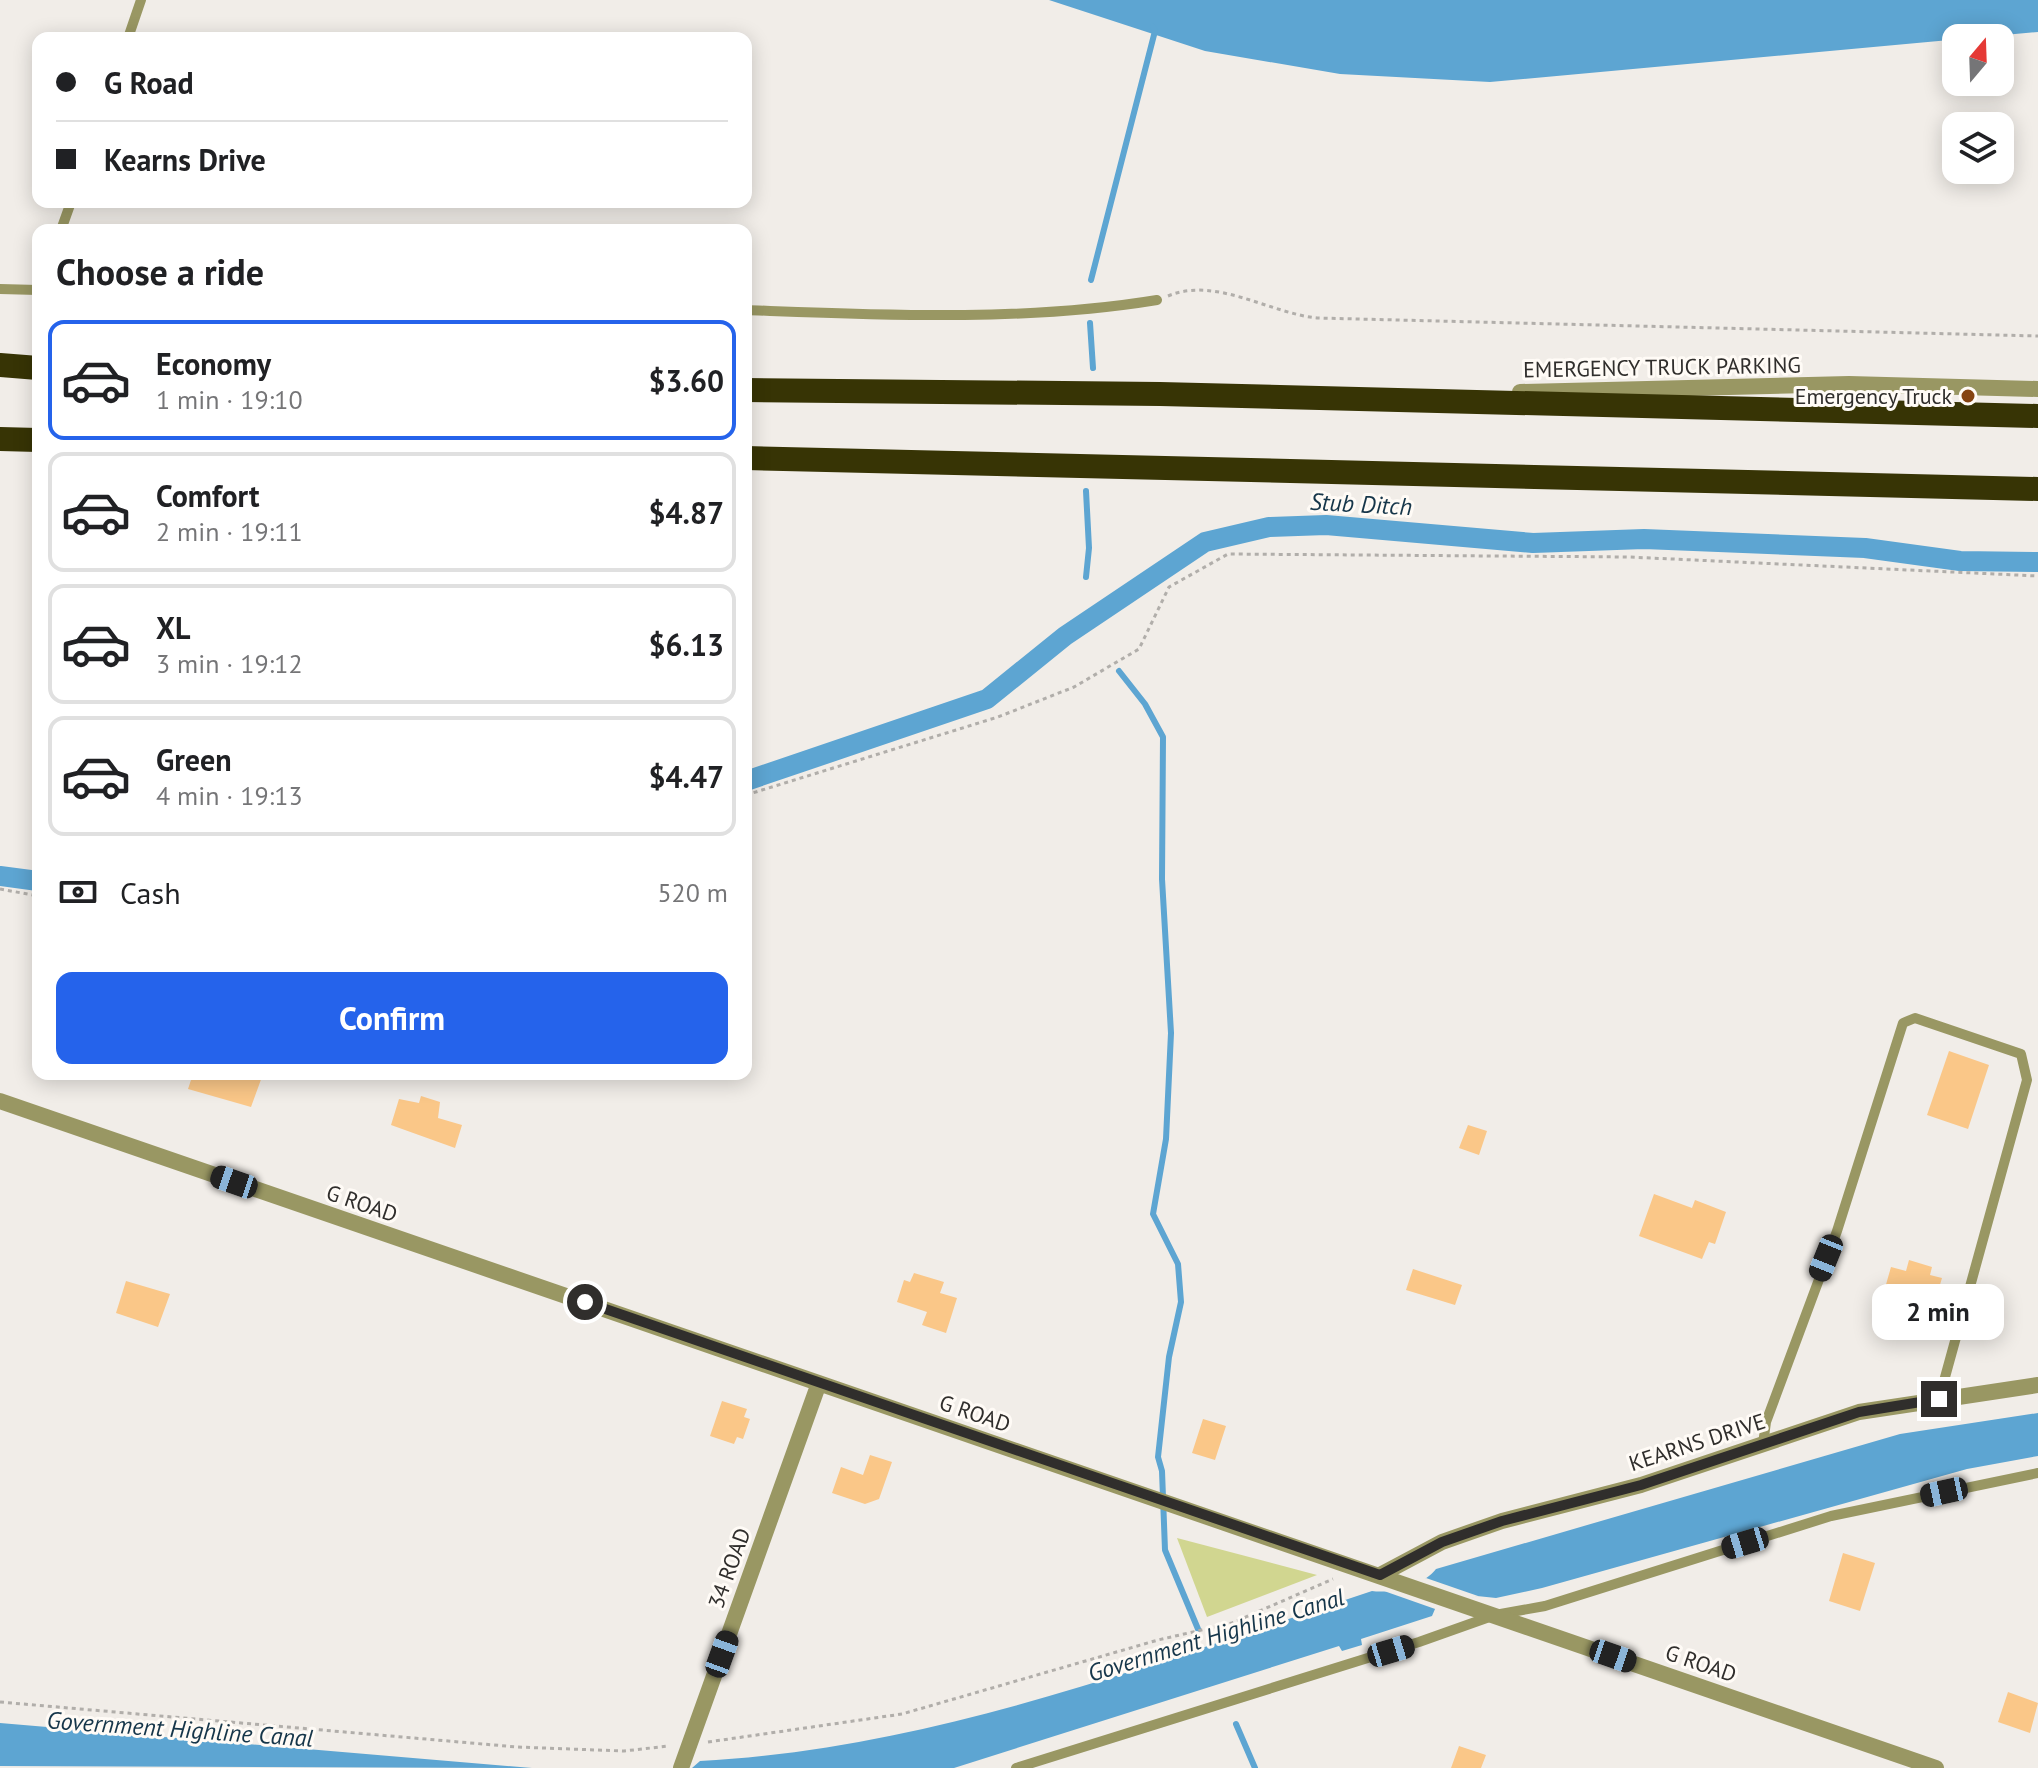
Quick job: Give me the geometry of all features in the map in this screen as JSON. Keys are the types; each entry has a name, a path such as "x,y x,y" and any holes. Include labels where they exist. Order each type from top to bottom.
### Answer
{"highway":[{"path":"0,365 32,368"},
{"path":"752,390 1288,398 2038,416"},
{"path":"0,439 32,440"},
{"path":"752,458 2038,489"}],"street":[{"name":"EMERGENCY TRUCK PARKING","path":"1288,398 1849,384 2038,389"},
{"name":"G ROAD","path":"0,1101 1936,1768"},
{"name":"34 ROAD","path":"681,1767 819,1383"},
{"name":"KEARNS DRIVE","path":"1380,1575 1442,1542 1502,1521 1641,1485 1859,1412 2038,1385"}],"lane":[{"path":"130,32 141,0"},
{"path":"0,289 32,290"},
{"path":"752,310 865,314 1070,311 1157,300"},
{"path":"1763,1444 1766,1422 1837,1231 1903,1023 1915,1018 2021,1054 2027,1080 1939,1399"},
{"path":"1016,1768 1404,1647 1495,1615 1545,1606 1831,1516 2038,1473"}],"path":[{"path":"1157,300 1179,291 1205,289 1292,315 1317,318 2038,336"},
{"path":"752,793 998,717 1074,687 1139,649 1169,587 1228,554 1629,557 2038,576"},
{"path":"0,889 32,895"}],"green space":[{"path":"1177,1538 1317,1575 1207,1617"}],"water":[{"path":"1049,0 2038,0 2038,32 2014,34 2014,24 1942,24 1942,41 1490,82 1340,74 1205,51"},
{"path":"2038,1413 2038,1456 1967,1469 1542,1588 1496,1598 1477,1596 1435,1609 1432,1616 1361,1639 1362,1645 1342,1651 1339,1646 954,1768 692,1768 700,1761 786,1753 872,1740 957,1721 1124,1673 1372,1591 1407,1587 1424,1580 1436,1569 1900,1434"},
{"path":"0,1723 532,1768 0,1766"}],"pier":[{"path":"1426,1578 1478,1596 1438,1610 1384,1591"}],"building":[{"path":"1949,1051 1989,1065 1968,1129 1927,1115"},
{"path":"191,1080 261,1080 251,1107 188,1089"},
{"path":"421,1096 440,1102 438,1118 462,1125 455,1148 391,1125 399,1099 419,1103"},
{"path":"1468,1125 1487,1131 1479,1155 1459,1148"},
{"path":"1654,1194 1692,1208 1695,1200 1726,1212 1715,1244 1709,1242 1702,1259 1639,1236"},
{"path":"1909,1260 1932,1267 1930,1275 1942,1278 1936,1298 1949,1302 1943,1325 1924,1320 1927,1308 1883,1295 1891,1267 1906,1271"},
{"path":"1413,1269 1462,1285 1455,1305 1406,1290"},
{"path":"914,1273 944,1282 940,1293 957,1298 946,1333 922,1325 927,1312 897,1302 904,1280 910,1282"},
{"path":"126,1281 170,1294 158,1327 116,1313"},
{"path":"722,1401 747,1409 744,1417 750,1419 743,1439 737,1437 734,1444 710,1436"},
{"path":"1203,1419 1226,1426 1215,1460 1192,1453"},
{"path":"870,1455 892,1462 879,1499 865,1504 832,1493 841,1467 863,1475"},
{"path":"1843,1553 1875,1563 1860,1611 1829,1601"},
{"path":"2008,1692 2038,1703 2030,1733 1998,1722"},
{"path":"1459,1746 1486,1755 1481,1768 1451,1768"}],"waterway":[{"path":"1091,280 1155,31 1153,27"},
{"path":"1090,323 1093,368"},
{"path":"1086,491 1089,548 1086,577"},
{"name":"Stub Ditch","path":"752,779 987,699 1065,636 1205,542 1269,527 1326,525 1533,543 1644,539 1865,548 1960,561 2038,562"},
{"name":"Government Highline Canal","path":"1119,671 1145,704 1163,737 1162,879 1171,1033 1166,1139 1153,1214 1178,1264 1181,1302 1169,1357 1158,1457 1162,1471 1165,1550 1198,1629"},
{"name":"Stub Ditch","path":"0,876 32,880"},
{"path":"1236,1724 1255,1768"}],"place":[{"name":"Emergency Truck","path":"1968,396"}],"route":[{"path":"585,1302 1380,1575 1442,1542 1502,1521 1641,1485 1859,1412 1939,1399"}]}
